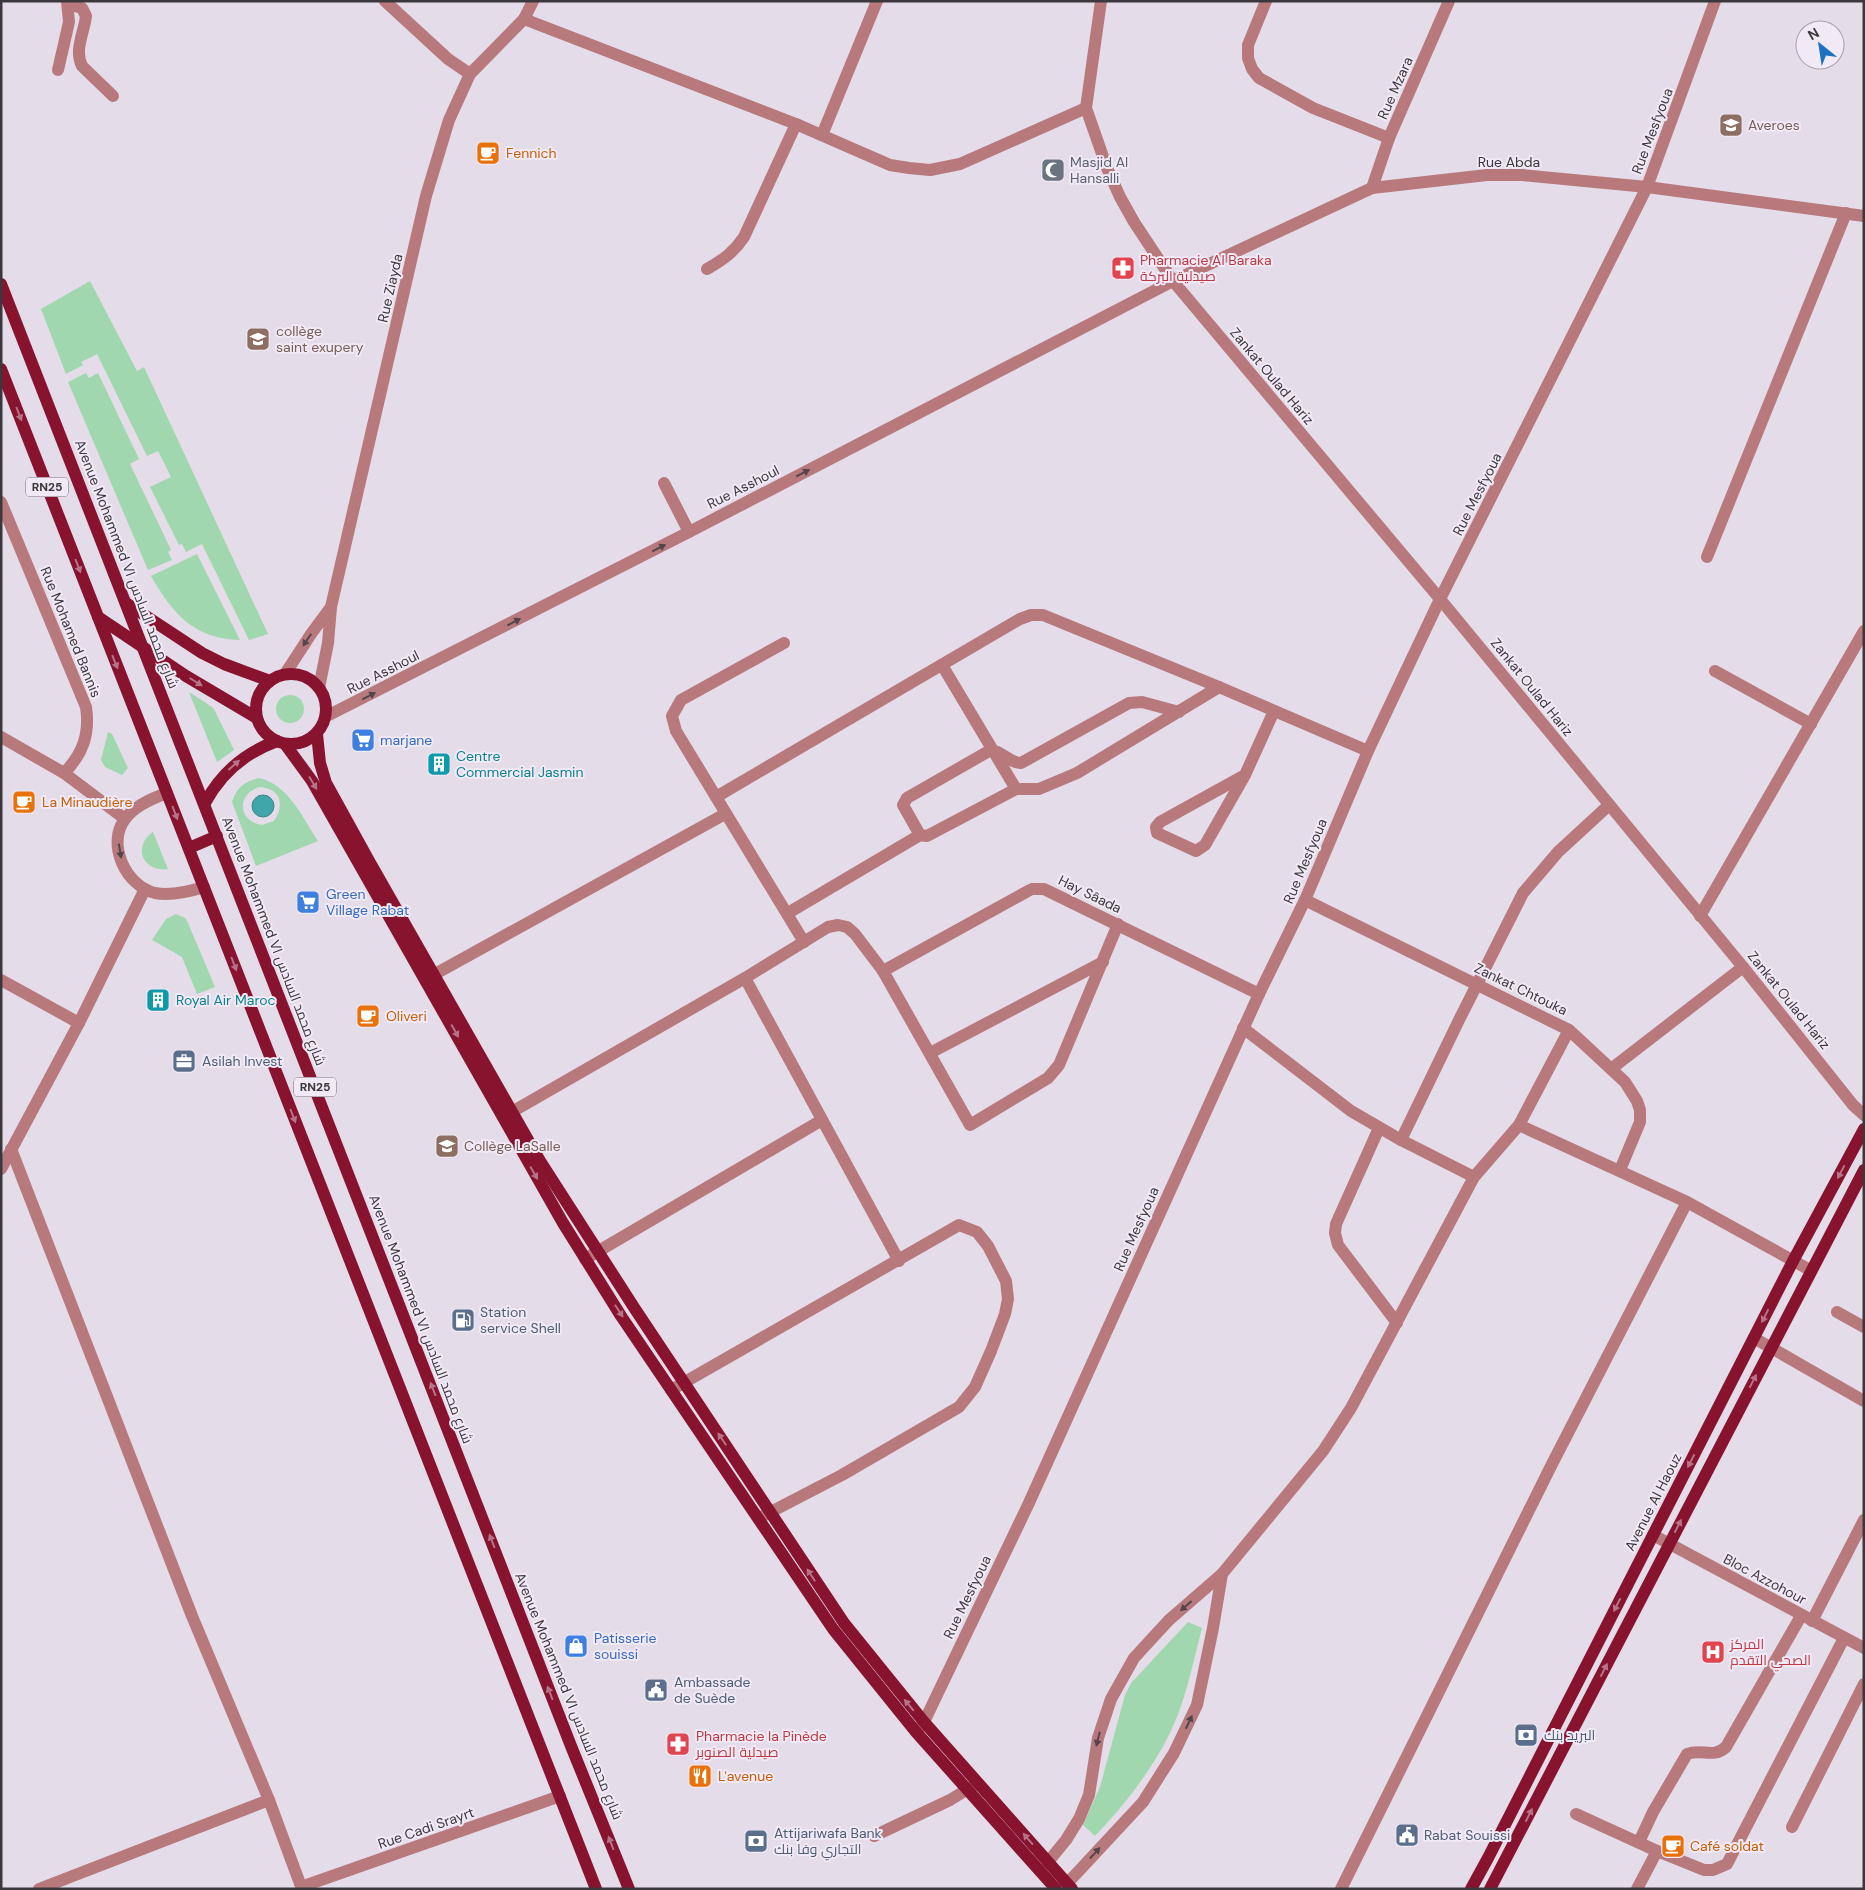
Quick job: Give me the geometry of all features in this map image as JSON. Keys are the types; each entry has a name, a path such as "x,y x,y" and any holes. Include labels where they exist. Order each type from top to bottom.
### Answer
{"main road":[{"name":"Avenue Mohammed VI شارع محمد السادس","path":"1,284 205,803 571,1746 629,1889"},
{"name":"RN25","path":"1,369 596,1889"},
{"path":"126,603 202,653 224,664 270,681"},
{"path":"98,616 192,680 257,718"},
{"path":"205,803 217,783 234,765 262,746 281,742 302,742 316,734 326,717 325,702 319,688 310,679 298,674 285,674 270,681 261,691 256,704 257,718 261,727 268,736 281,742 312,781 430,977 508,1115 563,1223 585,1259 671,1390 765,1516"},
{"path":"316,734 320,763 326,783 430,977"},
{"path":"189,848 217,836"},
{"path":"508,1115 540,1161 684,1384 833,1629 1064,1887"},
{"name":"Avenue Al Haouz","path":"1474,1885 1793,1261 1864,1129"},
{"path":"1491,1889 1810,1270 1864,1170"},
{"path":"973,1786 1048,1862 1064,1887"}],"street":[{"path":"386,1 448,59 470,74"},
{"name":"Rue Ziayda","path":"319,688 328,642 331,607 426,196 449,120 470,74 524,19 534,1"},
{"path":"822,135 878,1"},
{"path":"524,19 796,124 890,165 930,170 960,164 1086,108 1101,1"},
{"path":"1266,1 1248,45 1248,58 1252,69 1259,78 1313,108 1389,138"},
{"name":"Rue Mzara","path":"1372,188 1389,138 1449,1"},
{"name":"Rue Mesfyoua","path":"920,1727 1028,1505 1243,1028 1305,900 1368,751 1440,599 1647,188 1715,1"},
{"path":"58,70 69,22 67,2 82,8 86,16 79,49 82,66 113,96"},
{"name":"Zankat Oulad Hariz","path":"1086,108 1107,168 1120,198 1173,281 1440,599 1743,967 1853,1105 1864,1115"},
{"path":"707,268 726,258 736,250 744,237 796,124"},
{"name":"Rue Abda","path":"1173,281 1372,188 1487,176 1522,175 1647,188 1864,216"},
{"path":"1707,557 1846,214"},
{"name":"Rue Asshoul","path":"326,717 689,532 1173,281"},
{"path":"664,483 689,532"},
{"name":"Rue Mohamed Bannis","path":"1,502 86,707 88,720 84,744 79,754 64,773"},
{"name":"Rue Ziayda","path":"285,674 331,607"},
{"path":"716,797 1020,618 1031,615 1043,615 1219,687 1368,751"},
{"path":"1700,916 1864,631"},
{"path":"784,644 681,700 672,716 676,731 804,942"},
{"path":"942,665 1016,789"},
{"path":"1715,671 1811,724"},
{"path":"788,913 920,835 927,836 1016,789 1039,789 1077,772 1219,687"},
{"path":"920,835 903,805 907,798 991,750 996,751 1012,762 1021,763 1129,703 1142,702 1179,712"},
{"path":"1245,775 1160,822 1156,827 1157,833 1196,851 1205,845 1245,775 1274,711"},
{"path":"1,737 64,773 125,818"},
{"path":"167,793 144,803 125,818 120,829 119,852 128,873 135,882 145,889 154,892 177,894 204,887"},
{"path":"1400,1140 1523,893 1558,852 1608,805"},
{"path":"430,977 725,814"},
{"path":"1,1169 79,1023 145,889"},
{"name":"Hay Sâada","path":"883,971 1032,889 1044,889 1259,994"},
{"name":"Zankat Chtouka","path":"1305,900 1569,1030 1632,1091 1640,1110 1640,1122 1620,1170"},
{"path":"508,1115 745,978 828,927 838,925 847,927 855,934 883,971 970,1125 1048,1078 1054,1072 1059,1065 1118,924"},
{"path":"930,1053 1103,962"},
{"path":"1611,1069 1743,967"},
{"path":"745,978 899,1261"},
{"path":"1,980 79,1023"},
{"path":"1243,1028 1352,1111 1400,1140 1474,1177"},
{"path":"1048,1862 1066,1840 1079,1819 1089,1795 1098,1738 1110,1699 1134,1658 1169,1620 1222,1574 1323,1451 1351,1408 1474,1177 1519,1125 1569,1030"},
{"path":"585,1259 822,1120"},
{"path":"1519,1125 1687,1202 1810,1270"},
{"path":"1379,1128 1336,1224 1335,1233 1338,1245 1397,1323"},
{"path":"11,1149 189,1607 269,1800 302,1888"},
{"path":"1340,1889 1551,1466 1687,1202"},
{"path":"671,1390 959,1225 977,1232 988,1246 1006,1281 1008,1299 995,1342 975,1387 959,1407 765,1516"},
{"path":"1837,1312 1864,1327"},
{"path":"1754,1338 1864,1400"},
{"path":"1639,1842 1653,1812 1687,1754 1696,1752 1717,1754 1726,1747 1807,1618 1864,1520"},
{"name":"Bloc Azzohour","path":"1653,1535 1864,1648"},
{"path":"1064,1887 1143,1802 1174,1753 1197,1705 1214,1628 1222,1574"},
{"path":"1576,1814 1704,1870 1714,1870 1727,1864 1844,1638"},
{"path":"1792,1827 1864,1684"},
{"path":"874,1836 973,1786"},
{"name":"Rue Cadi Srayrt","path":"302,1888 560,1796"},
{"path":"39,1889 269,1800"},
{"path":"1637,1889 1657,1851"},
{"path":"1474,1885 1491,1889"}],"green space":[{"path":"90,281 137,371 144,367 268,634 249,640 202,544 186,552 182,544 179,545 150,487 171,477 158,451 147,456 97,354 81,362 83,365 66,374 41,309"},
{"path":"86,373 89,378 98,373 139,459 130,464 171,550 168,552 172,560 148,570 68,382"},
{"path":"197,554 240,640 224,639 210,635 186,622 168,602 151,576"},
{"path":"189,692 214,709 234,750 217,762"},
{"path":"290,695 300,699 304,709 300,719 290,723 280,719 276,709 280,699"},
{"path":"108,732 112,734 128,768 122,775 105,767 101,760"},
{"path":"259,778 279,787 294,803 318,841 256,866 232,802 239,789 245,783","holes":["259,787 266,788 276,794 280,803 274,821 262,825 254,823 248,818 243,808 246,796"]},
{"path":"153,832 168,869 152,867 143,857 143,844"},
{"path":"176,914 185,918 188,923 215,987 197,994 182,957 152,940 166,919"},
{"path":"1188,1622 1202,1628 1186,1689 1173,1727 1144,1777 1095,1836 1083,1825 1100,1787 1125,1695 1131,1683"}],"water":[{"path":"259,795 267,795 274,802 274,810 267,817 259,817 252,810 252,802"}],"place":[{"name":"Averoes","path":"1731,125"},
{"name":"Fennich","path":"488,153"},
{"name":"Masjid Al Hansalli","path":"1053,170"},
{"name":"Pharmacie Al Baraka صيدلية البركة","path":"1123,268"},
{"name":"collège saint exupery","path":"258,339"},
{"name":"marjane","path":"363,740"},
{"name":"Centre Commercial Jasmin","path":"439,764"},
{"name":"La Minaudière","path":"24,802"},
{"name":"Green Village Rabat","path":"308,902"},
{"name":"Royal Air Maroc","path":"158,1000"},
{"name":"Oliveri","path":"368,1016"},
{"name":"Asilah Invest","path":"184,1061"},
{"name":"Collège LaSalle","path":"447,1146"},
{"name":"Station service Shell","path":"463,1320"},
{"name":"Patisserie souissi","path":"576,1646"},
{"name":"المركز الصحي التقدم","path":"1713,1652"},
{"name":"Ambassade de Suède","path":"656,1690"},
{"name":"البريد بنك","path":"1526,1735"},
{"name":"Pharmacie la Pinède صيدلية الصنوبر","path":"678,1744"},
{"name":"L'avenue","path":"700,1776"},
{"name":"Rabat Souissi","path":"1407,1835"},
{"name":"Attijariwafa Bank التجاري وفا بنك","path":"756,1841"},
{"name":"Café soldat","path":"1673,1846"}]}
